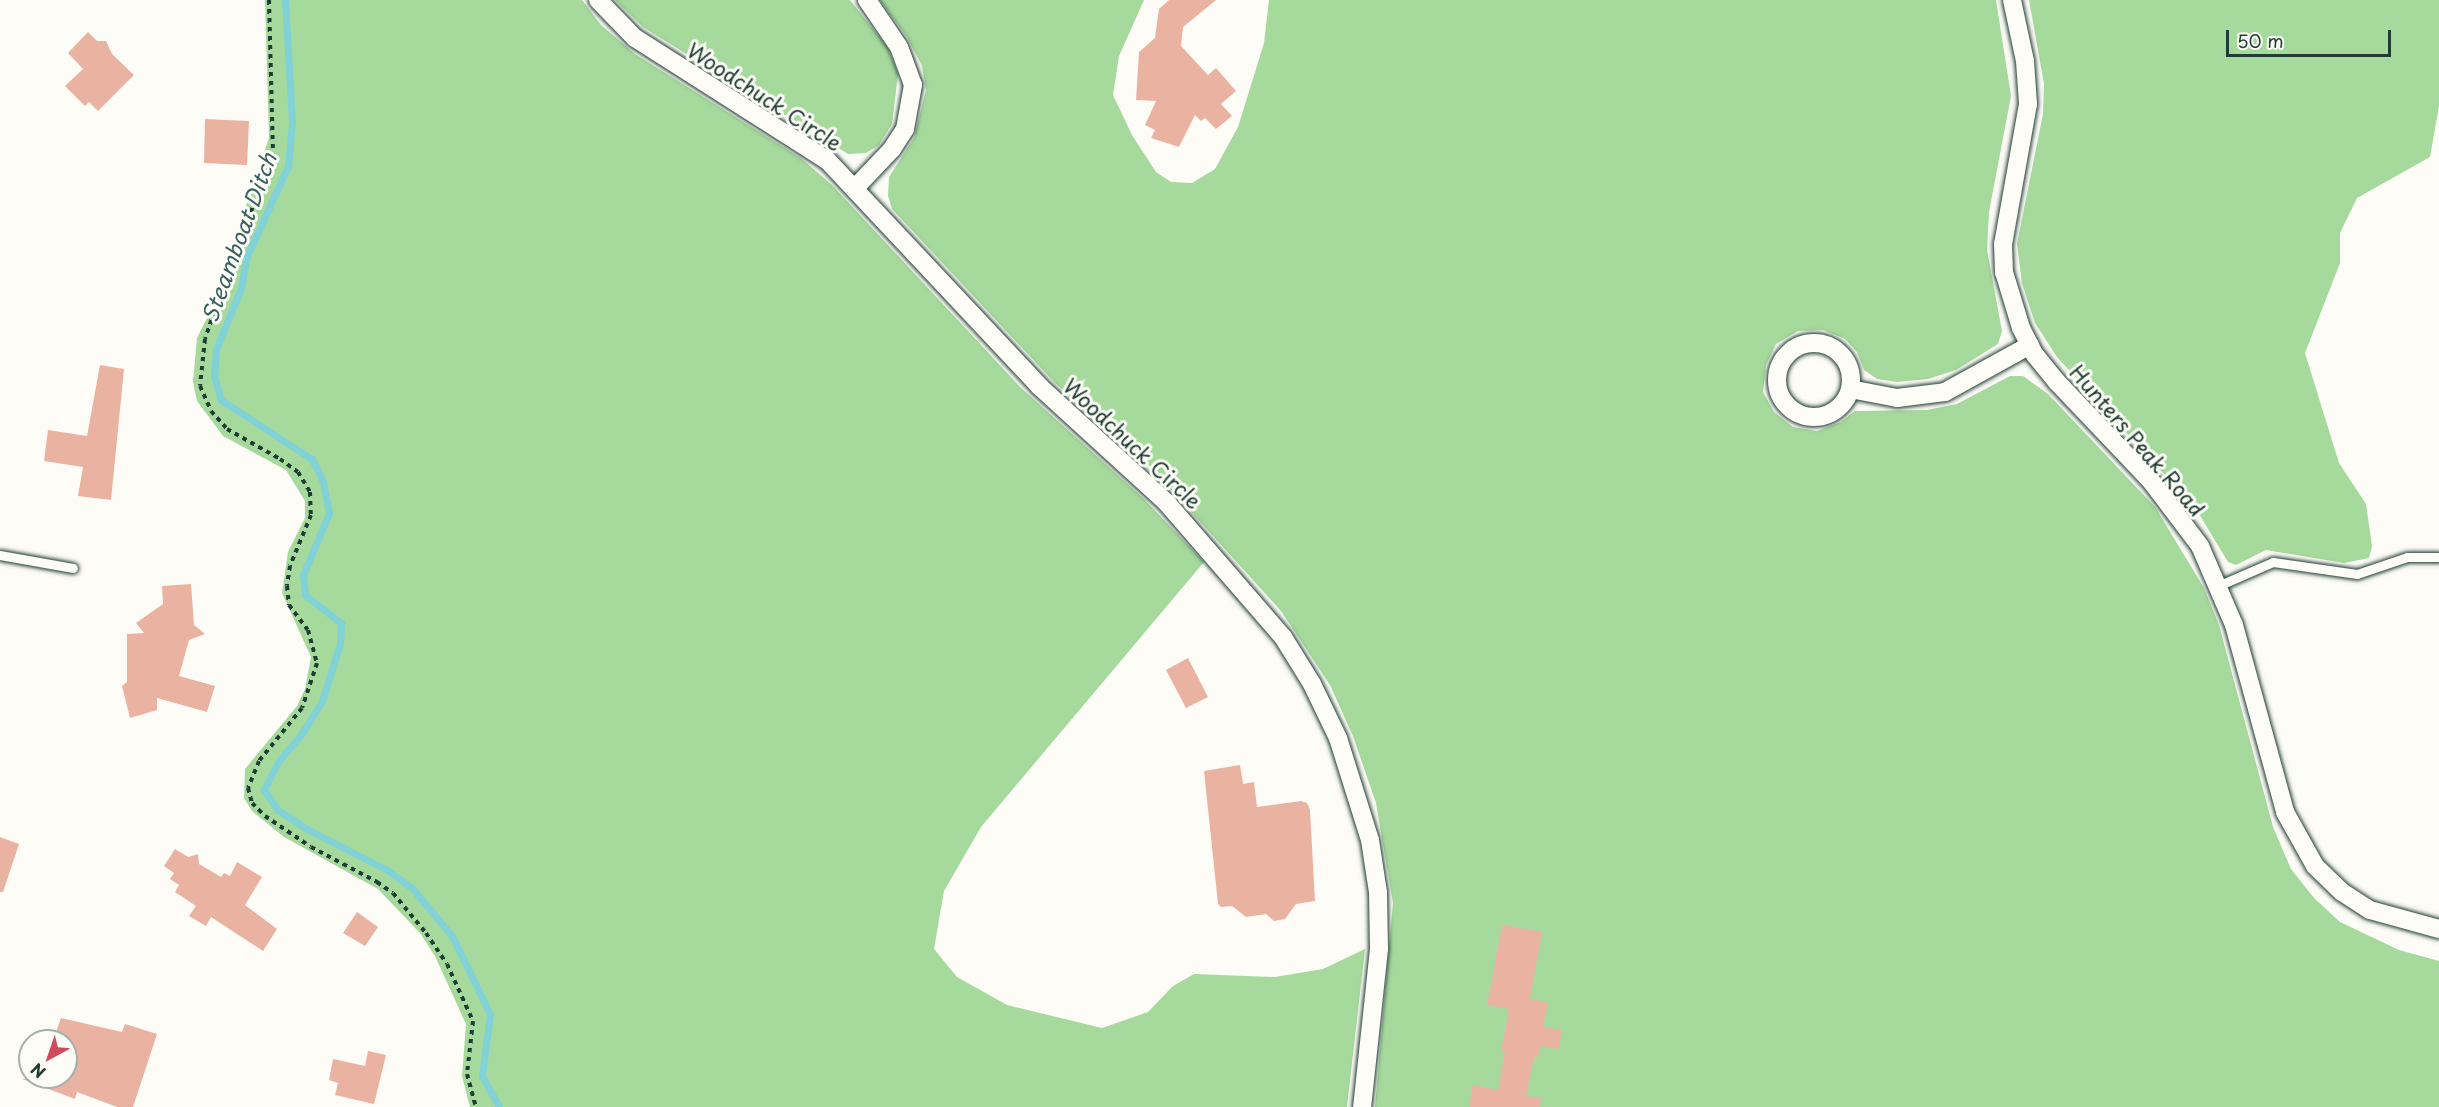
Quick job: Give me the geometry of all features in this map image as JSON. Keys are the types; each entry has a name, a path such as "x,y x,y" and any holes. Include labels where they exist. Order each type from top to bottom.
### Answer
{"street":[{"name":"Woodchuck Circle","path":"598,0 635,38 808,146 855,188 1040,387 1166,502 1268,618 1312,684 1350,771 1370,840 1378,892 1378,960 1362,1107"},
{"path":"855,188 892,149 905,129 913,85 899,47 867,0"},
{"name":"Hunters Peak Road","path":"2012,0 2025,61 2028,104 2006,218 2004,272 2010,300 2030,345 2057,382 2179,514 2220,585 2295,836 2314,866 2342,892 2370,910 2439,929"},
{"path":"1819,343 1834,348 1845,359 1851,374 1850,389 1843,403 1831,413 1816,417 1801,415 1787,407 1779,394 1776,378 1780,363 1790,351 1804,344 1819,343"},
{"path":"1850,389 1897,398 1945,392 2030,345"}],"lane":[{"path":"0,555 73,568"},
{"path":"2220,585 2274,562 2286,561 2323,572 2356,574 2407,557 2439,557"}],"path":[{"path":"270,0 273,158 231,260 205,339 201,386 211,411 227,429 298,472 310,492 310,515 287,586 289,605 308,630 317,663 302,708 259,761 248,788 252,802 265,816 311,847 378,882 393,894 426,933 447,964 473,1021 467,1074 476,1107"}],"green space":[{"path":"265,0 582,0 601,25 635,54 802,159 832,185 1020,387 1143,498 1204,562 981,827 944,891 934,949 957,977 1007,1005 1102,1028 1148,1012 1173,986 1194,974 1275,977 1323,969 1365,949 1347,1107 470,1107 462,1076 466,1024 435,956 420,933 378,889 284,837 252,811 244,798 245,769 297,706 305,689 311,657 282,593 288,552 305,518 305,501 286,470 223,436 197,401 193,382 197,338 209,314 269,138"},
{"path":"615,0 850,0 888,48 898,74 892,124 879,145 866,153 848,154 643,27"},
{"path":"880,0 1144,0 1119,56 1113,95 1132,135 1156,172 1171,182 1192,183 1215,169 1238,127 1264,43 1269,0 1996,0 2011,96 1989,212 1987,250 2002,331 1998,344 1956,370 1928,379 1897,382 1877,379 1864,370 1857,352 1845,339 1823,330 1798,331 1776,344 1766,365 1763,392 1774,412 1793,427 1817,431 1841,422 1855,411 1927,410 1957,404 2010,376 2023,376 2048,394 2155,507 2204,588 2219,625 2273,827 2291,869 2314,898 2340,922 2399,950 2439,961 2439,1107 1375,1107 1393,903 1376,803 1353,736 1330,685 1281,611 1146,462 1055,383 892,209 888,196 889,177 914,138 926,90 922,66 907,37"},
{"path":"2029,0 2439,0 2439,106 2430,157 2357,198 2340,233 2340,263 2305,353 2339,463 2366,504 2372,546 2369,558 2344,563 2266,550 2236,565 2228,562 2196,509 2057,357 2035,323 2022,283 2017,244 2043,114 2044,84"}],"building":[{"path":"1169,0 1216,0 1183,27 1181,46 1208,75 1216,68 1236,91 1221,104 1232,116 1216,129 1205,118 1201,121 1195,115 1179,147 1151,138 1155,130 1145,125 1156,101 1136,100 1139,52 1155,38 1159,9"},
{"path":"88,32 97,41 106,41 112,54 134,75 98,111 89,102 85,106 65,86 83,69 68,53"},
{"path":"205,119 249,121 247,165 204,163"},
{"path":"100,365 124,369 111,500 78,496 83,467 44,461 48,430 87,436"},
{"path":"191,584 194,625 205,634 189,640 179,676 215,686 207,712 157,698 157,710 130,718 122,686 127,682 127,634 144,633 136,623 163,604 162,586"},
{"path":"1188,658 1208,697 1186,708 1166,670"},
{"path":"1240,765 1243,784 1254,782 1257,807 1301,801 1307,803 1310,810 1315,901 1296,904 1285,919 1274,921 1266,914 1246,917 1232,906 1221,907 1218,904 1204,771"},
{"path":"0,837 19,844 3,892 0,892"},
{"path":"175,849 188,857 198,854 199,864 221,877 224,873 230,876 237,862 262,877 245,905 277,929 263,951 211,917 206,926 189,916 196,906 175,892 179,885 170,879 174,873 164,866"},
{"path":"357,912 378,927 365,946 343,933"},
{"path":"1502,925 1542,932 1530,999 1548,1002 1543,1027 1562,1030 1559,1049 1540,1046 1538,1058 1534,1057 1526,1096 1541,1098 1540,1107 1469,1107 1473,1085 1498,1090 1505,1051 1501,1051 1509,1009 1487,1005"},
{"path":"61,1018 122,1032 125,1024 157,1034 133,1107 117,1107 77,1092 75,1099 48,1089 78,1089 78,1029 57,1029"},
{"path":"368,1051 386,1055 374,1104 335,1095 338,1083 329,1080 333,1059 365,1066"}],"waterway":[{"name":"Steamboat Ditch","path":"285,0 292,123 288,166 247,256 241,288 216,349 214,376 221,400 312,459 323,482 329,513 303,575 305,595 341,623 340,643 322,701 303,732 278,762 264,790 278,810 307,829 387,870 412,888 452,936 490,1014 482,1076 499,1107"}]}
